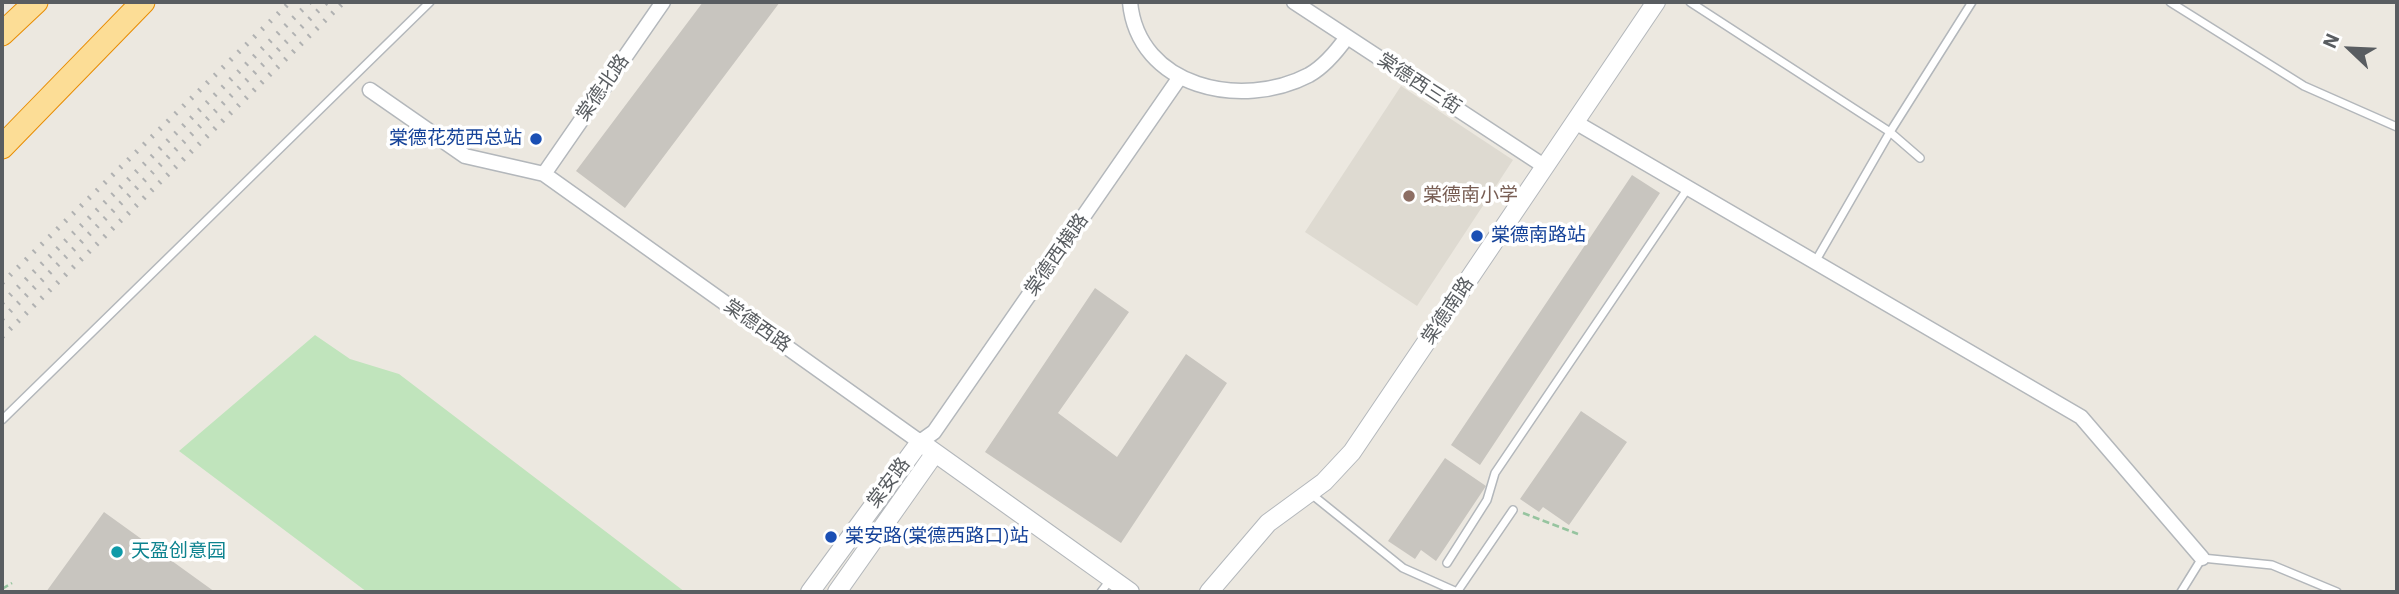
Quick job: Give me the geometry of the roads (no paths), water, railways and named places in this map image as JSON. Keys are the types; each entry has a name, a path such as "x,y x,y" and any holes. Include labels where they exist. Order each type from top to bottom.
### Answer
{"highway":[{"path":"2,34 36,2"},
{"path":"2,147 137,7"}],"street":[{"name":"棠德北路","path":"544,174 663,2"},
{"path":"1130,2 1134,25 1143,44 1164,67 1200,85 1238,90 1262,90 1286,85 1311,74 1334,56 1347,37"},
{"name":"棠德南路","path":"1209,592 1268,523 1310,492 1352,453 1656,2"},
{"name":"棠德西三街","path":"1300,3 1347,37 1545,166"},
{"name":"棠德西横路","path":"927,437 1180,77"},
{"name":"棠德西路","path":"370,90 465,156 544,174 927,437 935,453 1106,586 1129,592"},
{"path":"1575,122 2081,417 2202,558"},
{"name":"棠安路","path":"810,592 927,437"},
{"name":"棠安路","path":"837,592 935,453"}],"lane":[{"path":"2,420 430,2"},
{"path":"1690,2 1890,132 1920,158"},
{"path":"1815,262 1890,132 1972,2"},
{"path":"2170,2 2304,86 2397,127"},
{"path":"1447,563 1487,500 1495,473 1688,188"},
{"path":"1310,492 1402,568 1457,592 1513,510"},
{"path":"2181,592 2202,558 2272,565 2337,592"}],"railway":[{"path":"2,283 290,2"},
{"path":"2,303 310,2"},
{"path":"2,319 327,2"},
{"path":"2,337 344,2"}],"place":[{"name":"棠德花苑西总站","path":"536,139"},
{"name":"棠德南小学","path":"1409,196"},
{"name":"棠德南路站","path":"1477,236"},
{"name":"棠安路(棠德西路口)站","path":"831,537"},
{"name":"天盈创意园","path":"117,552"}]}
